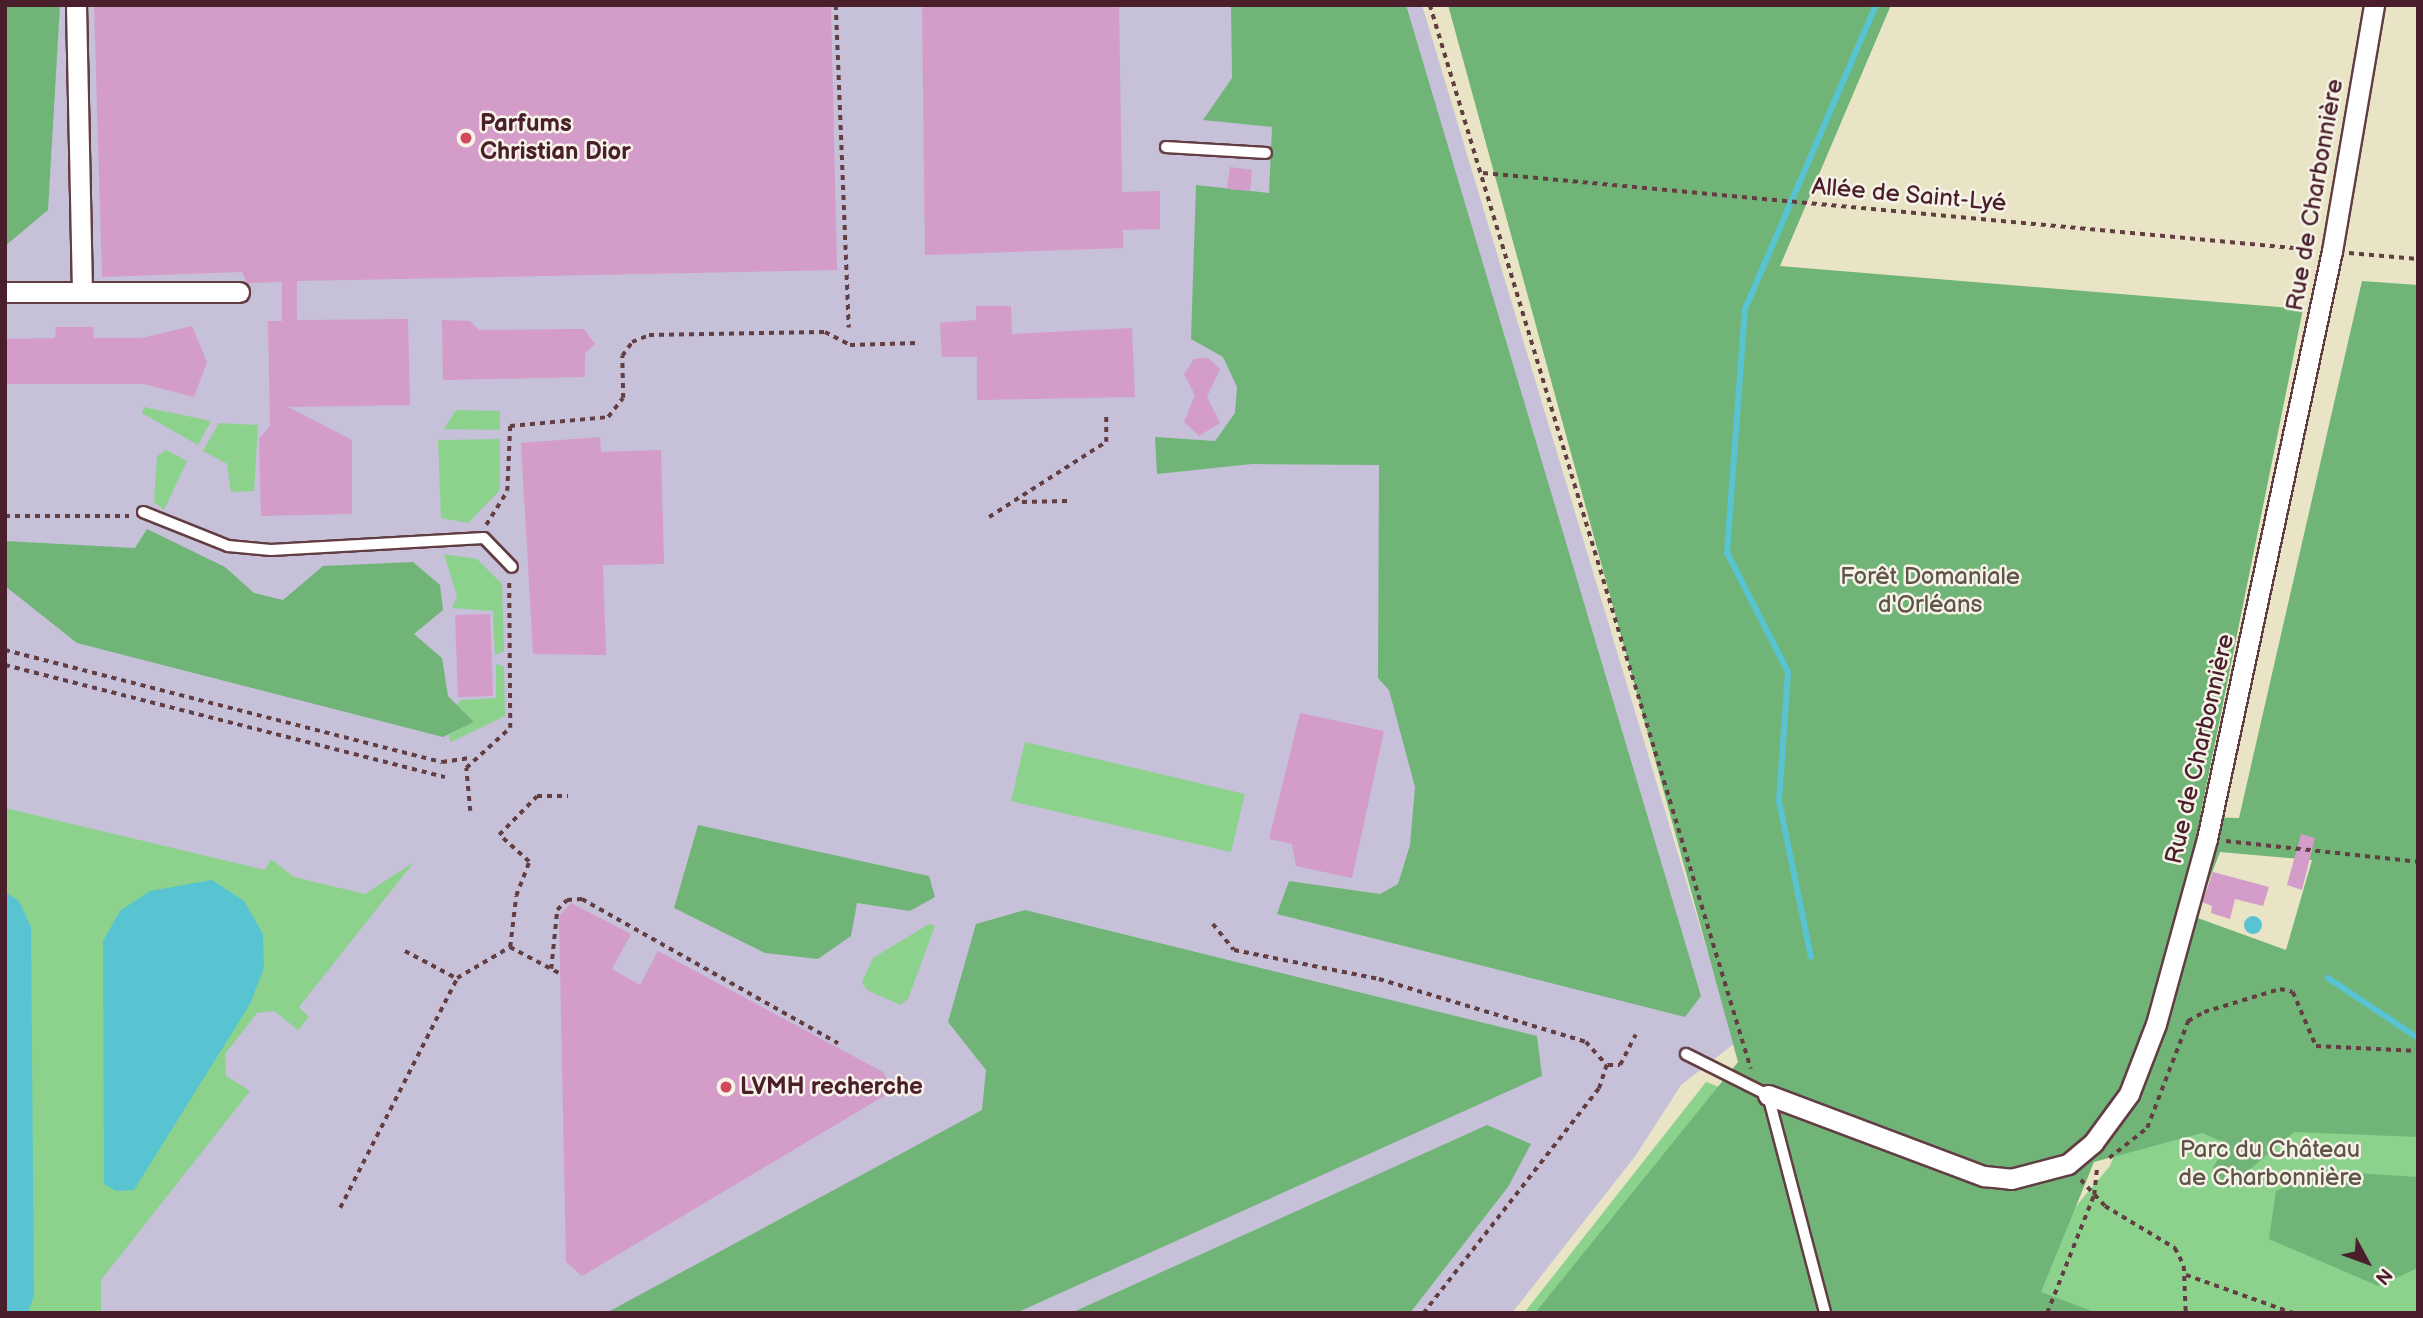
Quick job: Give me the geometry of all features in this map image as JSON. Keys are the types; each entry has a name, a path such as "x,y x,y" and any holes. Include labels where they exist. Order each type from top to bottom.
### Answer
{"street":[{"path":"76,5 82,291"},
{"name":"Rue de Charbonnière","path":"1761,1092 1984,1176 2036,1177 2068,1164 2093,1143 2129,1094 2156,1024 2207,839 2332,251 2374,5"},
{"path":"5,292 239,292"}],"lane":[{"path":"1166,147 1266,153"},
{"path":"143,512 228,546 271,550 484,538 507,569"},
{"path":"1686,1054 1761,1092 1825,1313"}],"path":[{"path":"836,5 849,328"},
{"path":"1430,5 1761,1092"},
{"name":"Allée de Saint-Lyé","path":"1483,173 2418,260"},
{"path":"484,538 487,518 507,491 510,426 608,417 623,398 622,356 632,342 649,335 825,332 850,345 917,343"},
{"path":"989,517 1020,502 1106,442 1106,415"},
{"path":"1020,502 1067,501"},
{"path":"5,516 133,517"},
{"path":"470,811 466,771 474,757 510,728 511,589 507,569"},
{"path":"5,650 442,762 474,757"},
{"path":"5,666 445,777"},
{"path":"510,947 516,896 529,862 499,835 537,796 568,796"},
{"path":"2207,839 2418,862"},
{"path":"551,969 557,911 567,900 582,900 838,1043"},
{"path":"1213,924 1234,950 1379,979 1573,1038 1599,1052 1607,1065"},
{"path":"510,947 559,973"},
{"path":"340,1208 457,978 510,947"},
{"path":"405,951 457,978"},
{"path":"2047,1313 2094,1195 2097,1166 2147,1128 2188,1020 2280,989 2293,992 2316,1046 2418,1051"},
{"path":"1607,1065 1619,1065 1635,1035"},
{"path":"1424,1313 1599,1089 1607,1065"},
{"path":"2068,1164 2094,1195 2168,1241 2185,1275 2186,1313"},
{"path":"2185,1275 2293,1313"}],"shaded area":[{"name":"Parfums Christian Dior","path":"5,5 1422,5 1735,1043 1681,1085 1636,1155 1512,1313 5,1313"}],"green space":[{"path":"5,5 60,5 48,210 5,246"},
{"path":"1231,5 1406,5 1701,996 1685,1017 1277,914 1289,881 1380,894 1398,884 1410,845 1415,787 1389,690 1378,678 1379,465 1252,464 1157,474 1155,437 1215,441 1235,413 1237,387 1223,357 1191,339 1196,185 1269,193 1272,127 1203,120 1232,78"},
{"name":"Forêt Domaniale d'Orléans","path":"1448,5 1891,5 1780,266 2303,309 2200,817 2239,818 2362,281 2418,285 2418,1137 2294,1132 2228,1188 2213,1167 2228,1144 2202,1133 2094,1162 2041,1292 2097,1313 1535,1313 1738,1062","holes":["2220,852 2312,860 2286,950 2195,917"]},
{"path":"144,407 211,421 198,445 142,413"},
{"path":"456,410 500,411 500,430 444,429"},
{"path":"219,423 258,425 254,491 231,492 227,464 203,451"},
{"path":"500,439 500,490 468,523 441,518 438,440"},
{"path":"166,450 187,461 164,510 154,502 157,456"},
{"path":"147,529 225,567 254,593 283,600 323,566 413,562 440,585 443,610 414,634 442,658 448,696 474,722 443,737 77,643 5,586 5,541 135,548"},
{"path":"444,554 477,559 502,584 504,651 495,655 493,611 452,608 457,597"},
{"path":"496,664 504,667 505,716 451,742 448,735 474,722 457,705 461,700 496,698"},
{"path":"1025,742 1245,794 1231,852 1011,801"},
{"path":"5,808 265,870 271,859 294,877 365,894 414,862 299,1007 309,1017 298,1030 274,1011 257,1013 225,1054 226,1076 250,1091 101,1280 101,1313 5,1313"},
{"path":"698,825 929,876 935,897 910,911 857,903 851,936 818,959 765,953 674,908"},
{"name":"Parc du Château de Charbonnière","path":"2418,868 2418,1313 1524,1313 1706,1082 2066,1218 2110,1166 2195,950 2298,969"},
{"path":"1025,910 1537,1036 1542,1076 1016,1313 606,1313 982,1110 986,1070 948,1022 976,924"},
{"path":"929,924 935,926 908,999 900,1005 867,990 862,982 873,958"},
{"path":"1487,1125 1531,1144 1508,1187 1410,1313 1071,1313"},
{"path":"2322,1171 2418,1177 2418,1268 2378,1286 2269,1239 2276,1191"}],"water":[{"path":"212,880 244,901 263,934 264,968 250,1004 134,1190 116,1191 104,1184 103,941 120,911 150,891"},
{"path":"5,892 19,901 31,927 34,1295 28,1313 5,1313"},
{"path":"2249,916 2257,916 2262,925 2260,932 2249,934 2244,929 2244,921"}],"building":[{"name":"Parfums Christian Dior","path":"94,5 831,5 837,270 297,281 297,320 408,319 410,405 288,407 352,440 352,514 261,516 259,439 270,426 268,321 282,321 282,282 247,283 242,272 102,277"},
{"path":"922,5 1119,5 1122,192 1160,191 1160,229 1123,230 1123,248 925,255"},
{"path":"1230,167 1252,170 1250,191 1227,189"},
{"path":"976,306 1011,306 1012,334 1132,328 1135,397 977,400 977,357 942,357 940,323 976,320"},
{"path":"442,320 470,321 479,330 584,329 595,344 585,353 585,377 443,380"},
{"path":"192,326 207,362 194,397 144,384 5,384 5,339 55,338 56,327 94,327 93,338 142,338"},
{"path":"1209,358 1220,369 1207,397 1220,423 1199,436 1184,422 1195,395 1184,374 1194,359"},
{"path":"600,437 601,452 661,450 664,564 603,565 606,655 533,654 521,443"},
{"path":"490,614 493,696 458,697 455,615"},
{"path":"1300,713 1384,731 1352,878 1296,866 1292,844 1269,839"},
{"path":"2301,834 2315,838 2302,890 2287,885"},
{"path":"2213,872 2269,887 2263,906 2235,899 2230,919 2211,913 2212,906 2202,902"},
{"name":"LVMH recherche","path":"571,903 631,934 612,969 640,985 658,951 883,1072 889,1084 884,1096 582,1276 566,1262 559,916"}],"waterway":[{"path":"1811,957 1779,801 1788,672 1727,553 1745,309 1876,5"},
{"path":"2328,978 2418,1038"}],"place":[{"name":"Parfums Christian Dior","path":"466,138"},
{"name":"LVMH recherche","path":"726,1087"}]}
